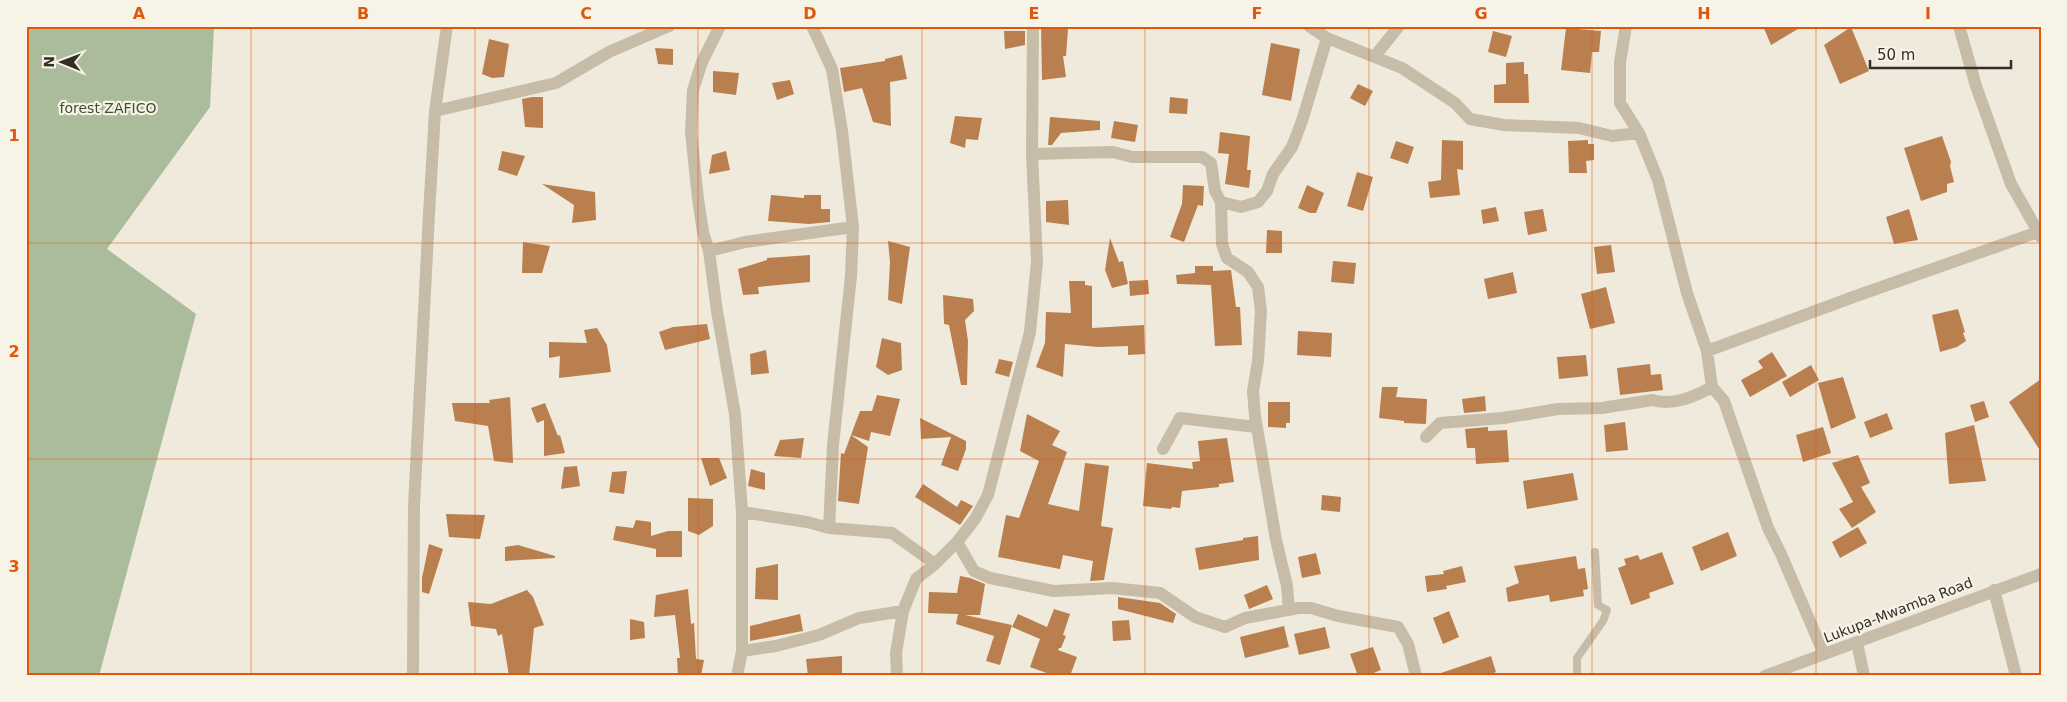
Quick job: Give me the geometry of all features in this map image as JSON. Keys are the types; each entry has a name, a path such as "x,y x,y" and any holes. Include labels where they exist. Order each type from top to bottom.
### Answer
{"street":[{"path":"412,676 414,506 435,111 447,26"},
{"path":"435,111 556,83 609,52 668,26"},
{"path":"720,26 702,62 694,90 692,124 698,199 709,251 717,311 735,414 742,512 742,651 738,676"},
{"path":"812,26 832,69 842,131 852,227 851,276 833,445 829,528"},
{"path":"897,676 896,653 903,611 916,579 935,564 957,542 975,519 988,495 1030,332 1037,262 1032,154 1033,26"},
{"path":"1309,26 1327,38 1402,68 1455,103 1470,119 1504,125 1579,128 1612,136 1639,133"},
{"path":"1375,56 1399,26"},
{"path":"1626,26 1620,62 1620,103 1639,133 1658,180 1687,293 1707,351 1712,387 1724,401 1768,528 1785,562 1824,654"},
{"path":"1707,351 1865,292 2040,233 2011,184 1976,86 1959,26"},
{"path":"1221,202 1241,207 1258,202 1267,191 1273,174 1292,147 1302,122 1327,38"},
{"path":"1032,154 1113,152 1132,157 1202,157 1211,163 1215,191 1221,202 1222,244 1227,258 1248,272 1258,287 1261,311 1258,361 1253,391 1256,428 1276,540 1287,586 1289,610"},
{"path":"709,251 745,242 852,227"},
{"path":"1426,437 1440,423 1503,418 1558,409 1602,408 1652,400 1658,402 1681,401 1712,387"},
{"path":"1163,449 1180,418 1256,428"},
{"path":"742,512 807,522 829,528 892,533 935,564"},
{"path":"957,542 974,571 990,578 1054,591 1112,588 1160,593 1196,617 1225,628 1245,618 1311,608 1338,616 1398,627 1408,644 1416,676"},
{"name":"Lukupa-Mwamba Road","path":"1765,676 2041,574"},
{"path":"1994,590 2016,676"},
{"path":"742,651 776,646 819,635 859,618 903,611"},
{"path":"1857,642 1864,676"}],"lane":[{"path":"1577,676 1577,658 1603,621 1607,610 1598,604 1596,552"}],"green space":[{"name":"forest ZAFICO","path":"26,26 214,26 210,107 107,249 196,314 99,676 26,676"}],"building":[{"path":"1041,26 1058,26 1058,29 1068,29 1066,56 1063,56 1066,77 1042,80"},
{"path":"1763,26 1803,26 1771,45"},
{"path":"1851,27 1869,71 1840,84 1824,45"},
{"path":"1566,28 1601,31 1599,52 1592,52 1590,73 1561,70"},
{"path":"1004,31 1025,31 1025,45 1005,49"},
{"path":"1493,31 1512,36 1506,57 1488,52"},
{"path":"489,39 509,44 504,77 492,78 482,74"},
{"path":"1271,43 1300,49 1291,101 1262,95"},
{"path":"655,48 673,49 673,65 658,64"},
{"path":"902,55 907,79 890,82 891,126 873,122 862,88 844,92 840,68 885,61 885,59"},
{"path":"1524,62 1524,74 1528,74 1529,103 1494,103 1494,85 1506,84 1506,63"},
{"path":"713,71 739,73 736,95 713,92"},
{"path":"790,80 794,94 777,100 772,83"},
{"path":"1358,84 1373,91 1365,106 1350,98"},
{"path":"543,97 543,128 525,127 522,99"},
{"path":"1170,97 1188,99 1187,114 1169,113"},
{"path":"955,116 982,118 978,140 966,139 965,148 950,143"},
{"path":"1050,117 1100,121 1100,130 1061,133 1052,145 1048,145"},
{"path":"1114,121 1138,125 1135,142 1111,138"},
{"path":"1220,132 1250,136 1247,170 1251,170 1249,188 1225,184 1229,154 1218,153"},
{"path":"1942,136 1951,162 1950,166 1954,182 1947,184 1947,192 1921,201 1904,148"},
{"path":"1442,140 1463,141 1463,170 1457,169 1460,195 1430,198 1428,182 1441,180"},
{"path":"1588,140 1588,144 1594,144 1594,160 1586,161 1587,173 1569,173 1568,141"},
{"path":"1396,141 1414,147 1408,164 1390,158"},
{"path":"502,151 525,156 517,176 498,170"},
{"path":"726,151 730,170 709,174 712,155"},
{"path":"1357,172 1373,177 1363,211 1347,206"},
{"path":"542,184 595,192 596,220 572,223 574,205"},
{"path":"1183,185 1204,186 1203,206 1198,205 1184,242 1170,237 1182,204"},
{"path":"1307,185 1324,193 1316,213 1310,213 1298,208"},
{"path":"771,195 804,198 804,195 821,195 821,209 830,209 830,222 809,224 768,221"},
{"path":"1068,200 1069,225 1046,222 1046,201"},
{"path":"1496,207 1499,221 1483,224 1481,210"},
{"path":"1543,209 1547,231 1528,235 1524,212"},
{"path":"1909,209 1918,240 1894,244 1886,217"},
{"path":"1267,230 1282,231 1282,253 1266,253"},
{"path":"1110,238 1119,262 1123,261 1128,284 1112,288 1105,270"},
{"path":"888,241 910,247 902,304 888,300 890,262"},
{"path":"523,242 550,246 542,273 522,273"},
{"path":"1611,245 1615,272 1597,274 1594,247"},
{"path":"810,255 810,282 758,287 759,294 743,295 738,269 767,260 767,258"},
{"path":"1333,261 1356,263 1354,284 1331,282"},
{"path":"1195,266 1213,266 1213,271 1231,270 1236,307 1240,307 1242,345 1215,346 1211,285 1177,284 1176,275 1195,273"},
{"path":"1513,272 1517,293 1488,299 1484,279"},
{"path":"1148,280 1149,294 1130,296 1129,281"},
{"path":"1069,281 1085,281 1085,285 1092,286 1092,328 1144,325 1145,354 1128,355 1128,346 1098,347 1065,344 1063,377 1036,367 1045,343 1046,312 1071,313"},
{"path":"1606,287 1615,323 1590,329 1581,294"},
{"path":"943,295 973,299 974,311 965,320 968,341 967,385 961,385 949,325 944,324"},
{"path":"1958,309 1966,341 1957,347 1940,352 1932,315"},
{"path":"707,324 710,339 665,350 659,332 673,327"},
{"path":"597,328 607,345 611,372 559,378 560,356 549,358 549,342 587,343 584,330"},
{"path":"1298,331 1332,333 1331,357 1297,355"},
{"path":"882,338 901,343 902,370 888,375 876,367"},
{"path":"766,350 769,373 751,375 750,354"},
{"path":"1772,352 1787,376 1750,397 1741,380 1763,368 1758,361"},
{"path":"1586,355 1588,376 1559,379 1557,357"},
{"path":"999,359 1013,362 1009,377 995,373"},
{"path":"1650,364 1651,375 1661,374 1663,390 1620,395 1617,368"},
{"path":"1811,365 1819,380 1790,397 1782,382"},
{"path":"1843,377 1856,418 1831,429 1818,383"},
{"path":"2041,379 2041,452 2009,402"},
{"path":"1382,387 1398,387 1396,397 1427,399 1426,424 1404,423 1404,421 1379,418"},
{"path":"877,395 900,399 890,436 871,432 869,441 851,435 860,411 872,411"},
{"path":"1485,396 1486,411 1464,413 1462,399"},
{"path":"510,397 513,463 494,461 488,426 455,421 452,403 490,403 489,400"},
{"path":"1984,401 1989,417 1975,422 1970,405"},
{"path":"1268,402 1290,402 1290,423 1286,423 1286,428 1268,427"},
{"path":"545,403 558,436 560,435 565,453 544,456 544,420 537,423 531,408"},
{"path":"1887,413 1893,429 1870,438 1864,422"},
{"path":"1027,414 1060,431 1052,445 1067,452 1048,504 1079,511 1085,463 1109,466 1101,526 1113,528 1104,580 1090,581 1093,561 1063,555 1060,569 998,557 1006,515 1019,518 1039,461 1020,451"},
{"path":"920,418 966,441 966,449 958,471 941,465 951,437 921,439"},
{"path":"1625,422 1628,450 1606,452 1604,425"},
{"path":"1974,425 1986,481 1949,484 1945,433"},
{"path":"1488,427 1488,431 1507,430 1509,462 1476,464 1475,448 1467,448 1465,429"},
{"path":"1823,427 1831,453 1803,462 1796,435"},
{"path":"851,435 868,447 859,504 838,501 841,453 844,454"},
{"path":"804,438 801,458 774,456 780,440"},
{"path":"1227,438 1234,482 1219,484 1219,487 1182,491 1180,508 1143,506 1147,463 1193,469 1192,462 1200,461 1198,441"},
{"path":"1858,455 1870,483 1861,487 1876,512 1852,528 1839,509 1853,502 1832,463"},
{"path":"701,458 719,458 727,478 710,486"},
{"path":"577,466 580,486 561,489 564,467"},
{"path":"751,469 765,473 765,490 748,486"},
{"path":"627,471 624,494 609,492 612,472"},
{"path":"1573,473 1578,500 1527,509 1523,481"},
{"path":"923,484 957,507 961,500 973,506 960,525 915,497"},
{"path":"1322,495 1341,497 1340,512 1321,510"},
{"path":"688,498 713,499 713,526 699,535 688,531"},
{"path":"446,514 485,515 480,539 449,537"},
{"path":"636,520 651,522 651,536 668,531 682,531 682,557 656,557 656,549 613,540 616,526 633,528"},
{"path":"1858,527 1867,543 1840,558 1832,542"},
{"path":"1728,532 1737,556 1701,571 1692,547"},
{"path":"1258,536 1259,560 1199,570 1195,548"},
{"path":"429,544 443,549 429,594 422,592 422,578"},
{"path":"518,545 555,556 555,558 505,561 505,547"},
{"path":"1662,552 1674,584 1649,593 1650,598 1631,605 1618,568 1626,565 1624,559 1638,555 1640,560"},
{"path":"1316,553 1321,574 1302,578 1298,557"},
{"path":"1576,556 1578,569 1585,568 1588,589 1583,590 1584,596 1550,602 1549,595 1508,602 1506,588 1519,583 1514,566"},
{"path":"778,564 778,600 755,599 756,568"},
{"path":"1462,566 1466,582 1446,586 1447,589 1427,592 1425,576 1444,574 1443,571"},
{"path":"960,576 985,584 980,615 965,615 1012,625 1000,665 986,661 994,636 956,624 958,614 928,613 929,592 957,593"},
{"path":"1267,585 1273,599 1249,609 1244,595"},
{"path":"688,589 691,624 694,623 696,659 704,660 701,676 678,676 677,658 680,658 675,615 654,617 656,595"},
{"path":"527,590 533,597 544,625 534,628 529,676 509,676 502,634 498,636 496,629 471,626 468,602 491,604"},
{"path":"1118,597 1160,603 1176,614 1173,623 1118,609"},
{"path":"1054,609 1070,614 1063,635 1066,636 1061,648 1058,650 1077,657 1070,676 1055,676 1030,667 1040,639 1012,627 1018,614 1047,627"},
{"path":"1449,611 1459,637 1443,644 1433,618"},
{"path":"800,614 803,631 750,641 750,626"},
{"path":"630,619 644,622 645,638 630,640"},
{"path":"1129,620 1131,640 1113,641 1112,621"},
{"path":"1284,626 1289,647 1245,658 1240,637"},
{"path":"1325,627 1330,648 1299,655 1294,634"},
{"path":"1373,647 1381,670 1366,676 1358,676 1350,654"},
{"path":"842,656 842,676 808,676 806,659"},
{"path":"1491,656 1496,672 1486,676 1441,676 1441,673"}]}
